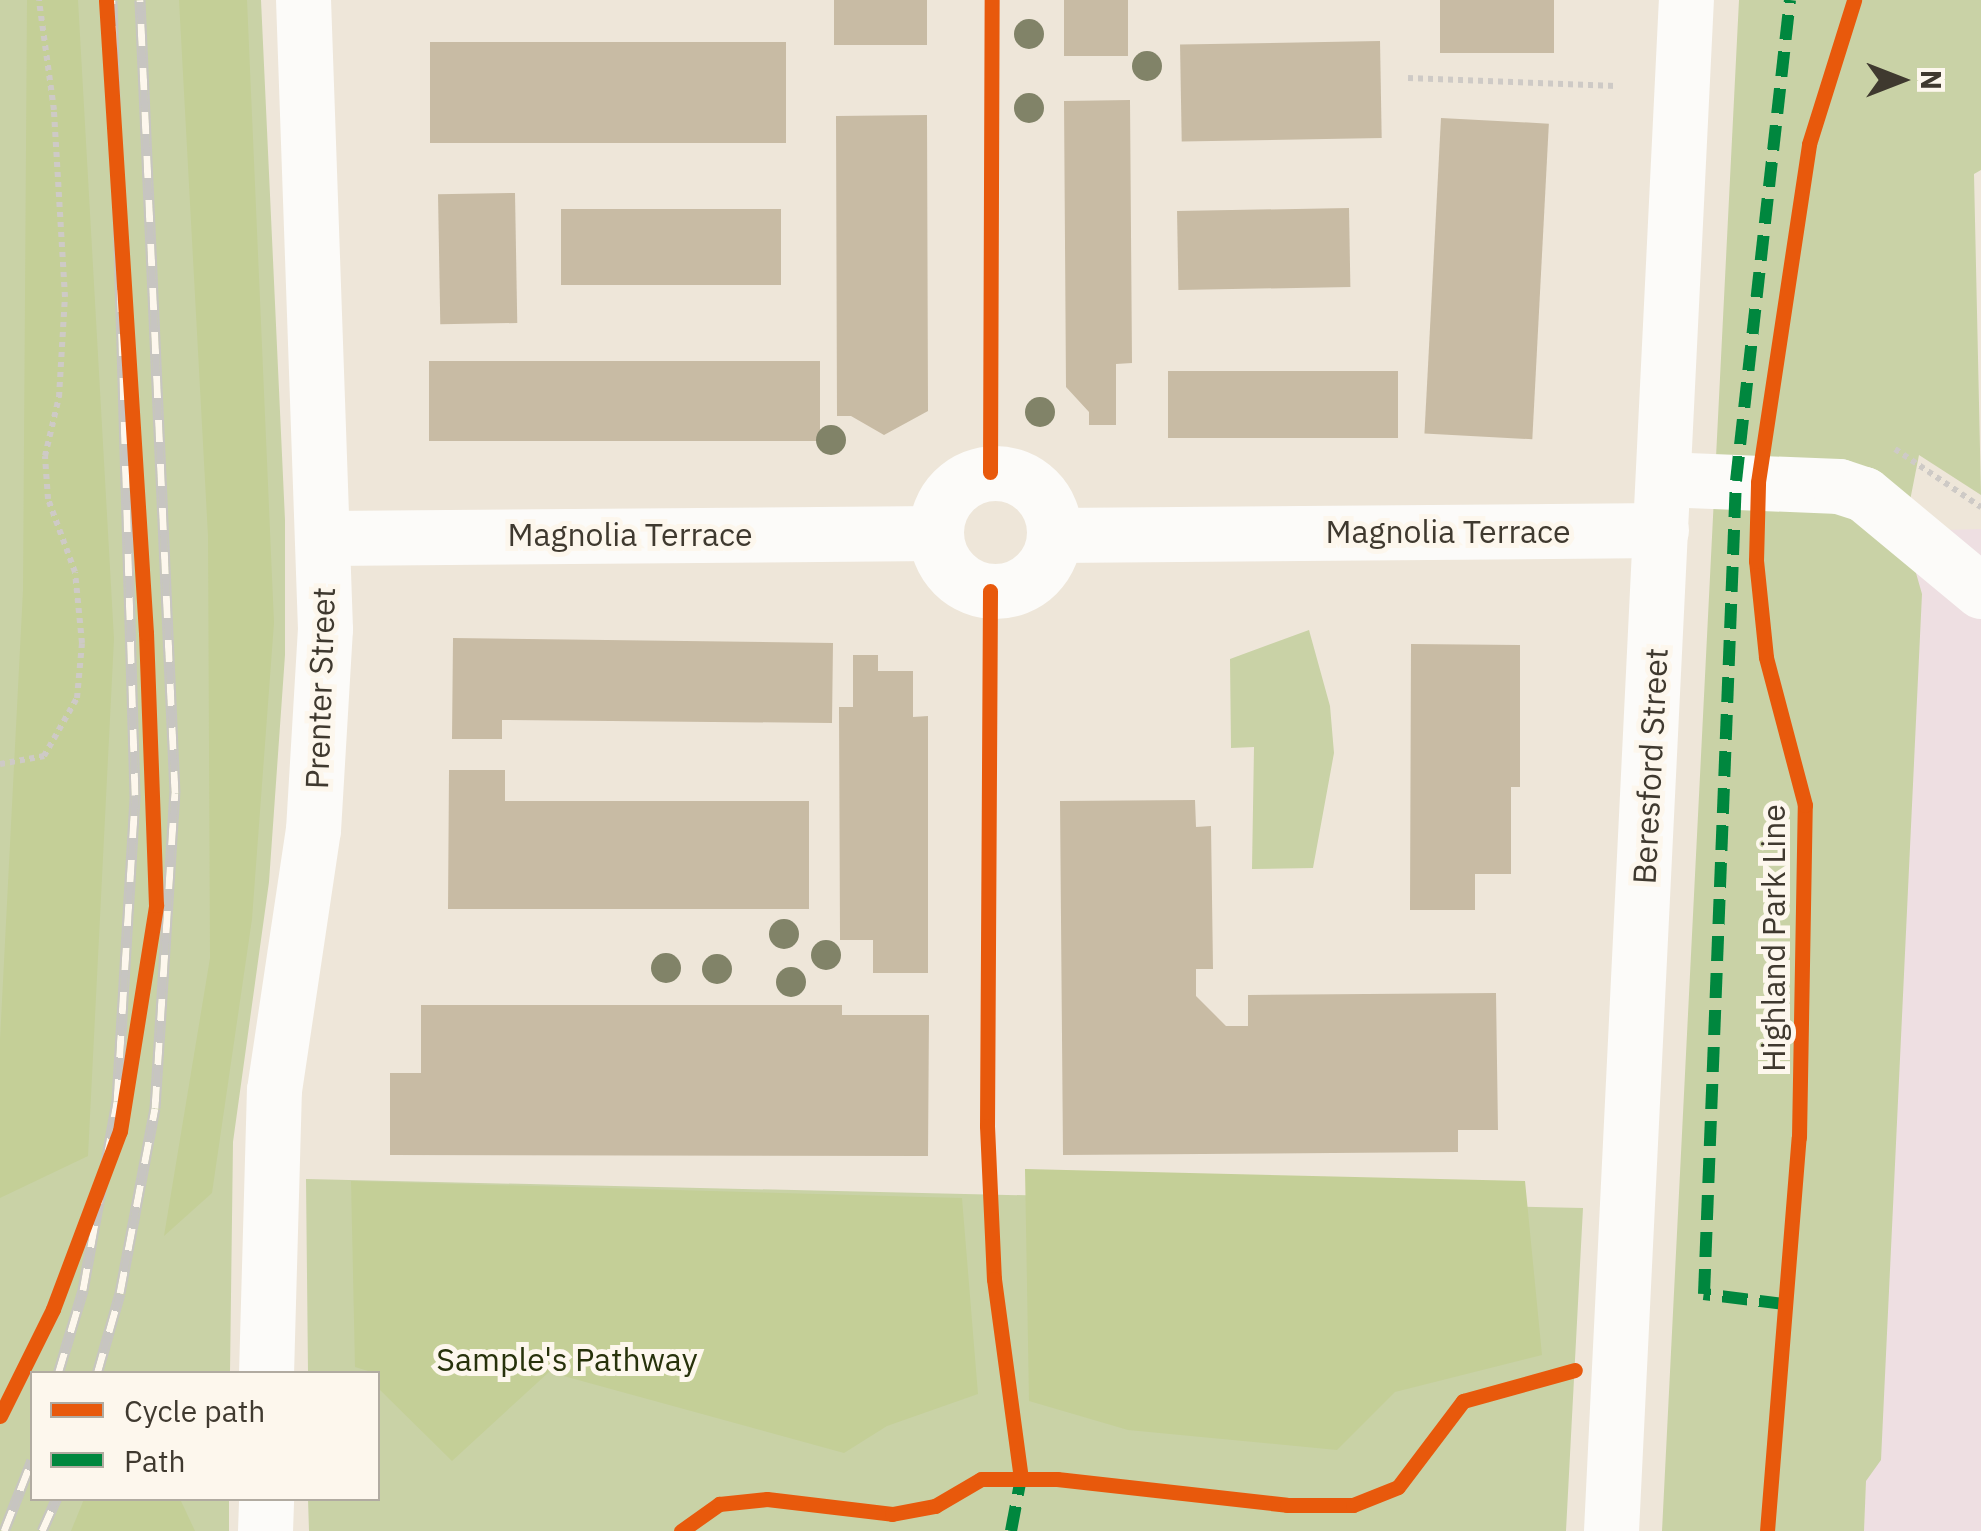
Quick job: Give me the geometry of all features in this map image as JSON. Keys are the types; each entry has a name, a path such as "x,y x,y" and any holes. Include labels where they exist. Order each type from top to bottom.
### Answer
{"street":[{"name":"Prenter Street","path":"266,1371 267,1181 319,771 324,538 303,0"},
{"name":"Beresford Street","path":"1612,1531 1686,0"},
{"path":"990,472 1028,482 1053,514 1055,535 1041,570 1027,583 990,592 958,578 938,550 936,533 938,515 958,486 990,472"},
{"name":"Magnolia Terrace","path":"1055,535 1662,504 1839,486 1864,494 1981,592"},
{"name":"Magnolia Terrace","path":"324,538 936,533"},
{"path":"266,1501 266,1531"}],"path":[{"path":"0,764 44,756 77,698 82,642 76,572 48,499 46,456 59,397 65,296 54,110 39,0"},
{"path":"1408,78 1616,86"}],"shaded area":[{"path":"1981,529 1981,1531 1864,1531 1904,531"}],"green space":[{"path":"0,0 261,0 285,520 285,655 269,882 233,1142 230,1371 30,1371 30,1501 229,1501 229,1531 0,1531"},
{"path":"27,0 78,0 114,639 88,1156 0,1198 0,1040 23,590"},
{"path":"179,0 247,0 274,623 252,919 212,1193 164,1236 210,958 208,536"},
{"path":"1739,0 1981,0 1981,170 1974,174 1981,495 1919,455 1904,531 1922,594 1881,1460 1866,1481 1864,1531 1662,1531"},
{"path":"1309,630 1330,706 1334,753 1313,868 1252,869 1254,747 1231,748 1230,659"},
{"path":"1025,1169 1525,1181 1542,1355 1395,1392 1337,1450 1128,1430 1029,1401"},
{"name":"Sample's Pathway","path":"306,1179 1583,1208 1566,1531 309,1531 308,1501 380,1501 380,1371 308,1371"},
{"path":"351,1181 962,1198 978,1394 887,1426 844,1453 549,1372 452,1461 380,1390 380,1371 355,1367"},
{"path":"83,1501 181,1501 195,1531 71,1531"}],"building":[{"path":"834,0 927,0 927,45 834,45"},
{"path":"1064,0 1128,0 1128,56 1064,56"},
{"path":"1440,0 1554,0 1554,53 1440,53"},
{"path":"1380,41 1382,138 1182,141 1180,44"},
{"path":"430,42 786,42 786,143 430,143"},
{"path":"1130,100 1132,363 1116,364 1116,425 1089,425 1089,412 1066,387 1064,101"},
{"path":"927,115 928,411 884,435 851,416 837,416 836,116"},
{"path":"1441,118 1549,124 1532,439 1424,434"},
{"path":"515,193 517,323 440,324 438,194"},
{"path":"1349,208 1350,287 1178,290 1177,211"},
{"path":"561,209 781,209 781,285 561,285"},
{"path":"429,361 820,361 820,441 429,441"},
{"path":"1168,371 1398,371 1398,438 1168,438"},
{"path":"453,638 833,643 832,723 502,720 502,739 452,739"},
{"path":"1411,644 1520,645 1520,787 1511,787 1511,874 1475,874 1475,910 1410,910"},
{"path":"853,655 878,655 878,671 913,671 913,717 928,716 928,973 873,973 873,940 840,940 839,707 853,707"},
{"path":"449,770 505,770 505,801 809,801 809,909 448,909"},
{"path":"1195,800 1196,827 1211,826 1213,969 1196,969 1196,996 1226,1026 1248,1026 1248,995 1496,993 1498,1130 1458,1130 1458,1152 1063,1155 1060,801"},
{"path":"421,1005 842,1005 842,1015 929,1015 928,1156 390,1155 390,1073 421,1073"}],"railway":[{"path":"59,1371 83,1290 117,1101 135,795 112,0"},
{"path":"98,1371 120,1293 155,1108 175,793 140,0"},
{"path":"4,1531 30,1465"},
{"path":"42,1531 56,1501"}],"marked path":[{"path":"1784,1304 1704,1294 1736,481 1790,0"},
{"path":"1011,1531 1021,1478"}],"cycle path":[{"path":"0,1416 53,1309 120,1131 156,905 146,633 106,0"},
{"path":"990,472 992,0"},
{"name":"Highland Park Line","path":"1767,1531 1799,1137 1805,805 1766,657 1756,561 1758,482 1809,144 1854,0"},
{"path":"990,591 987,1126 994,1279 1021,1478"},
{"path":"681,1531 719,1504 767,1499 892,1514 935,1506 981,1479 1057,1479 1287,1505 1353,1505 1398,1487 1463,1401 1575,1370"}]}
